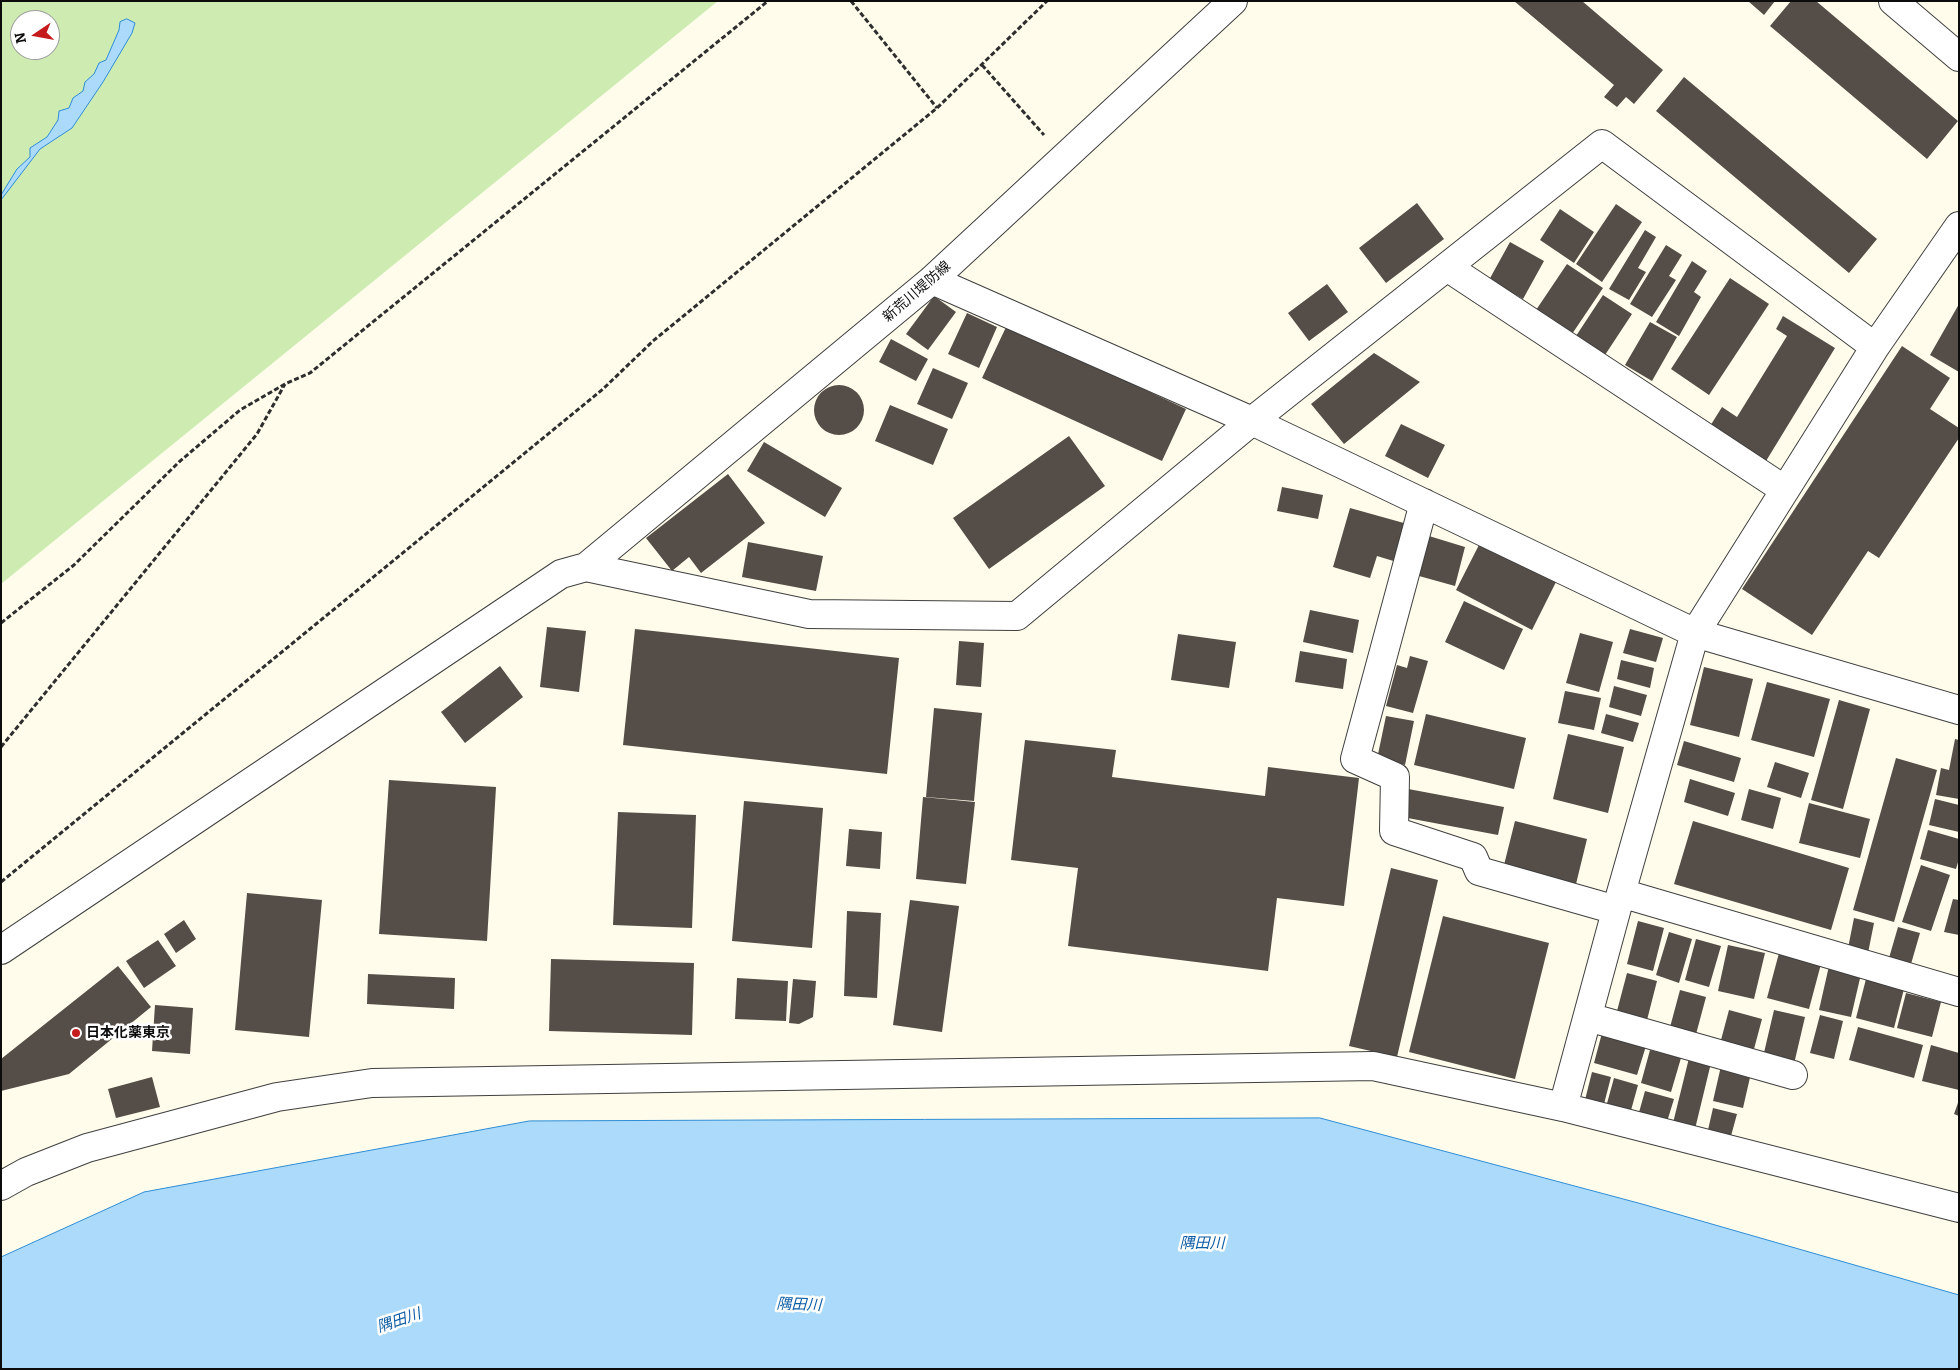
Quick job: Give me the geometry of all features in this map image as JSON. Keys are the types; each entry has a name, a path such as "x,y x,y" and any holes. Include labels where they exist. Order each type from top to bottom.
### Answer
{"street":[{"name":"新荒川堤防線","path":"586,567 932,280 1233,1"},
{"path":"1893,1 1959,56"},
{"path":"1,950 561,574 586,567 809,614 1017,616 1252,421 1602,144 1875,347"},
{"path":"1563,1107 1618,902 1695,633 1875,347 1959,226"},
{"path":"1447,267 1785,490"},
{"path":"932,280 1252,421 1695,633 1959,710"},
{"path":"1424,503 1355,759 1395,777 1394,831 1474,857 1479,871 1618,902 1959,992"},
{"path":"1588,1016 1793,1075"},
{"path":"1,1186 26,1172 96,1146 276,1097 372,1084 1373,1066 1563,1107 1959,1208"}],"path":[{"path":"1,623 74,565 179,462 240,410 285,384 310,373 768,1"},
{"path":"851,1 938,108"},
{"path":"1,882 588,401 653,341 938,108 1048,1"},
{"path":"982,66 1064,158"},
{"path":"1,747 256,434 285,384"}],"green space":[{"path":"1,1 718,1 1,584"}],"water":[{"path":"127,19 135,23 132,33 103,82 72,128 40,149 1,200 1,195 17,169 30,157 30,148 47,137 58,120 59,111 69,108 73,98 83,91 85,82 94,74 99,63 106,60 119,30 120,22"},
{"name":"隅田川","path":"1320,1118 1642,1204 1959,1295 1959,1369 1,1369 1,1257 144,1192 529,1121"}],"building":[{"path":"1514,1 1582,1 1663,70 1634,104 1626,97 1617,107 1604,97 1614,85"},
{"path":"1748,1 1775,1 1764,15"},
{"path":"1791,1 1816,1 1958,121 1927,159 1770,26"},
{"path":"1684,77 1877,239 1849,273 1656,111"},
{"path":"1417,203 1444,239 1386,283 1359,248"},
{"path":"1616,204 1642,222 1602,282 1576,264"},
{"path":"1560,209 1594,232 1574,263 1540,240"},
{"path":"1645,230 1656,237 1638,268 1646,272 1629,300 1609,289"},
{"path":"1510,242 1544,261 1523,299 1489,280"},
{"path":"1666,245 1682,255 1669,276 1676,280 1652,317 1630,304"},
{"path":"1692,261 1707,271 1694,292 1701,297 1679,336 1656,322"},
{"path":"1567,264 1603,288 1570,337 1534,313"},
{"path":"1730,278 1769,304 1709,395 1671,369"},
{"path":"1327,284 1348,312 1309,341 1288,313"},
{"path":"1603,295 1632,314 1605,355 1576,336"},
{"path":"934,296 956,312 928,350 906,334"},
{"path":"1959,304 1959,372 1930,355"},
{"path":"967,313 997,327 979,368 948,354"},
{"path":"1783,316 1835,348 1763,466 1707,431 1722,407 1737,417 1787,336 1776,329"},
{"path":"1650,322 1677,337 1652,381 1625,365"},
{"path":"1007,325 1186,409 1162,461 982,378"},
{"path":"891,339 928,359 916,381 879,362"},
{"path":"1902,346 1950,378 1930,409 1959,428 1959,438 1879,558 1868,551 1812,635 1742,589"},
{"path":"1374,353 1420,382 1344,444 1311,404"},
{"path":"933,368 968,383 952,419 917,404"},
{"path":"839,385 849,387 857,392 862,400 864,410 862,420 857,428 849,433 839,435 829,433 821,428 816,420 814,410 816,400 821,392 829,387"},
{"path":"890,405 948,429 933,465 875,441"},
{"path":"1401,424 1445,445 1428,478 1385,456"},
{"path":"1069,436 1105,486 989,569 953,518"},
{"path":"764,442 842,488 825,517 747,471"},
{"path":"728,474 765,523 701,573 689,557 672,571 646,538"},
{"path":"1282,487 1323,495 1318,519 1277,511"},
{"path":"1350,508 1411,525 1400,563 1377,556 1370,578 1333,567"},
{"path":"1429,536 1465,547 1455,586 1419,576"},
{"path":"748,542 823,556 816,591 742,577"},
{"path":"1480,543 1556,582 1532,630 1456,590"},
{"path":"1464,601 1523,629 1504,670 1445,642"},
{"path":"1310,610 1359,620 1353,653 1303,642"},
{"path":"547,627 586,631 579,692 540,687"},
{"path":"635,629 899,658 887,774 623,745"},
{"path":"1630,629 1663,638 1656,662 1623,653"},
{"path":"1580,633 1613,642 1599,692 1566,683"},
{"path":"1178,634 1236,642 1229,688 1171,680"},
{"path":"959,641 984,643 981,687 956,685"},
{"path":"1300,651 1347,659 1343,689 1295,682"},
{"path":"1410,656 1428,661 1413,713 1386,706 1397,665 1407,668"},
{"path":"1621,660 1654,668 1650,688 1617,679"},
{"path":"500,666 523,697 465,743 441,712"},
{"path":"1704,667 1753,679 1739,737 1690,725"},
{"path":"1767,682 1830,699 1814,757 1751,740"},
{"path":"1614,686 1647,695 1641,716 1609,707"},
{"path":"1565,691 1601,698 1594,730 1558,723"},
{"path":"1839,700 1870,709 1843,809 1811,800"},
{"path":"934,708 982,713 974,801 926,797"},
{"path":"1426,714 1526,738 1514,789 1414,765"},
{"path":"1606,714 1639,723 1633,742 1601,733"},
{"path":"1386,716 1414,721 1405,765 1377,759"},
{"path":"1568,734 1624,747 1608,813 1553,799"},
{"path":"1955,739 1959,740 1959,799 1936,795 1941,768 1949,770"},
{"path":"1025,740 1116,750 1112,777 1265,796 1268,767 1359,778 1344,906 1277,898 1268,971 1068,946 1078,868 1011,860"},
{"path":"1684,741 1741,758 1734,782 1677,765"},
{"path":"1896,758 1937,770 1894,922 1853,910"},
{"path":"1775,762 1809,773 1801,798 1767,787"},
{"path":"1690,779 1735,793 1728,816 1684,802"},
{"path":"389,780 496,787 487,941 379,934"},
{"path":"1403,788 1504,807 1498,835 1397,816"},
{"path":"1749,789 1781,798 1773,829 1741,820"},
{"path":"923,797 975,802 966,884 916,879"},
{"path":"1935,799 1959,805 1959,832 1929,825"},
{"path":"744,801 823,808 812,948 732,941"},
{"path":"1809,803 1870,819 1860,858 1799,843"},
{"path":"618,812 696,815 692,928 613,925"},
{"path":"1515,821 1587,839 1576,884 1504,865"},
{"path":"1693,821 1849,868 1831,930 1674,884"},
{"path":"849,829 882,832 880,869 846,866"},
{"path":"1928,830 1959,839 1959,859 1956,869 1920,859"},
{"path":"1921,865 1950,875 1931,931 1902,922"},
{"path":"1391,868 1438,880 1397,1057 1349,1046"},
{"path":"247,893 322,900 309,1037 235,1030"},
{"path":"1953,899 1959,900 1959,935 1944,932"},
{"path":"910,900 959,906 942,1032 893,1025"},
{"path":"847,911 881,913 877,998 844,996"},
{"path":"1443,916 1549,943 1515,1079 1409,1052"},
{"path":"1854,918 1874,923 1868,953 1848,948"},
{"path":"184,920 196,939 176,953 164,934"},
{"path":"1638,921 1664,928 1653,971 1627,964"},
{"path":"1898,927 1920,933 1911,964 1889,958"},
{"path":"1669,932 1692,939 1679,983 1656,975"},
{"path":"1696,939 1721,946 1709,987 1685,980"},
{"path":"158,940 176,966 144,988 126,961"},
{"path":"1728,945 1765,953 1754,999 1718,991"},
{"path":"1779,953 1821,964 1809,1009 1767,998"},
{"path":"551,959 694,963 692,1035 549,1031"},
{"name":"日本化薬東京","path":"118,966 151,1007 69,1074 1,1091 1,1059"},
{"path":"1829,966 1861,974 1851,1017 1819,1010"},
{"path":"1627,973 1657,981 1647,1020 1617,1011"},
{"path":"368,974 455,978 454,1009 367,1004"},
{"path":"737,978 788,981 786,1021 735,1019"},
{"path":"793,979 816,981 813,1017 799,1024 789,1023"},
{"path":"1866,979 1904,989 1894,1028 1856,1018"},
{"path":"1680,990 1706,997 1695,1038 1669,1031"},
{"path":"1906,993 1941,1002 1932,1037 1897,1028"},
{"path":"155,1005 193,1008 190,1054 152,1051"},
{"path":"1729,1010 1762,1019 1754,1049 1721,1040"},
{"path":"1774,1010 1805,1017 1794,1064 1763,1057"},
{"path":"1820,1015 1843,1021 1834,1059 1810,1053"},
{"path":"1858,1027 1923,1045 1914,1078 1849,1060"},
{"path":"1602,1033 1646,1046 1637,1075 1594,1063"},
{"path":"1931,1045 1959,1053 1959,1090 1922,1081"},
{"path":"1650,1050 1681,1058 1671,1092 1641,1083"},
{"path":"1689,1058 1711,1063 1695,1129 1673,1123"},
{"path":"1721,1066 1751,1073 1743,1108 1713,1101"},
{"path":"1592,1072 1611,1077 1604,1104 1585,1100"},
{"path":"152,1077 160,1107 116,1118 108,1089"},
{"path":"1614,1078 1638,1085 1630,1114 1606,1107"},
{"path":"1645,1091 1674,1099 1666,1125 1638,1116"},
{"path":"1959,1100 1959,1116 1954,1114"},
{"path":"1713,1108 1737,1114 1731,1136 1708,1130"}],"place":[{"name":"日本化薬東京","path":"76,1033"}]}
